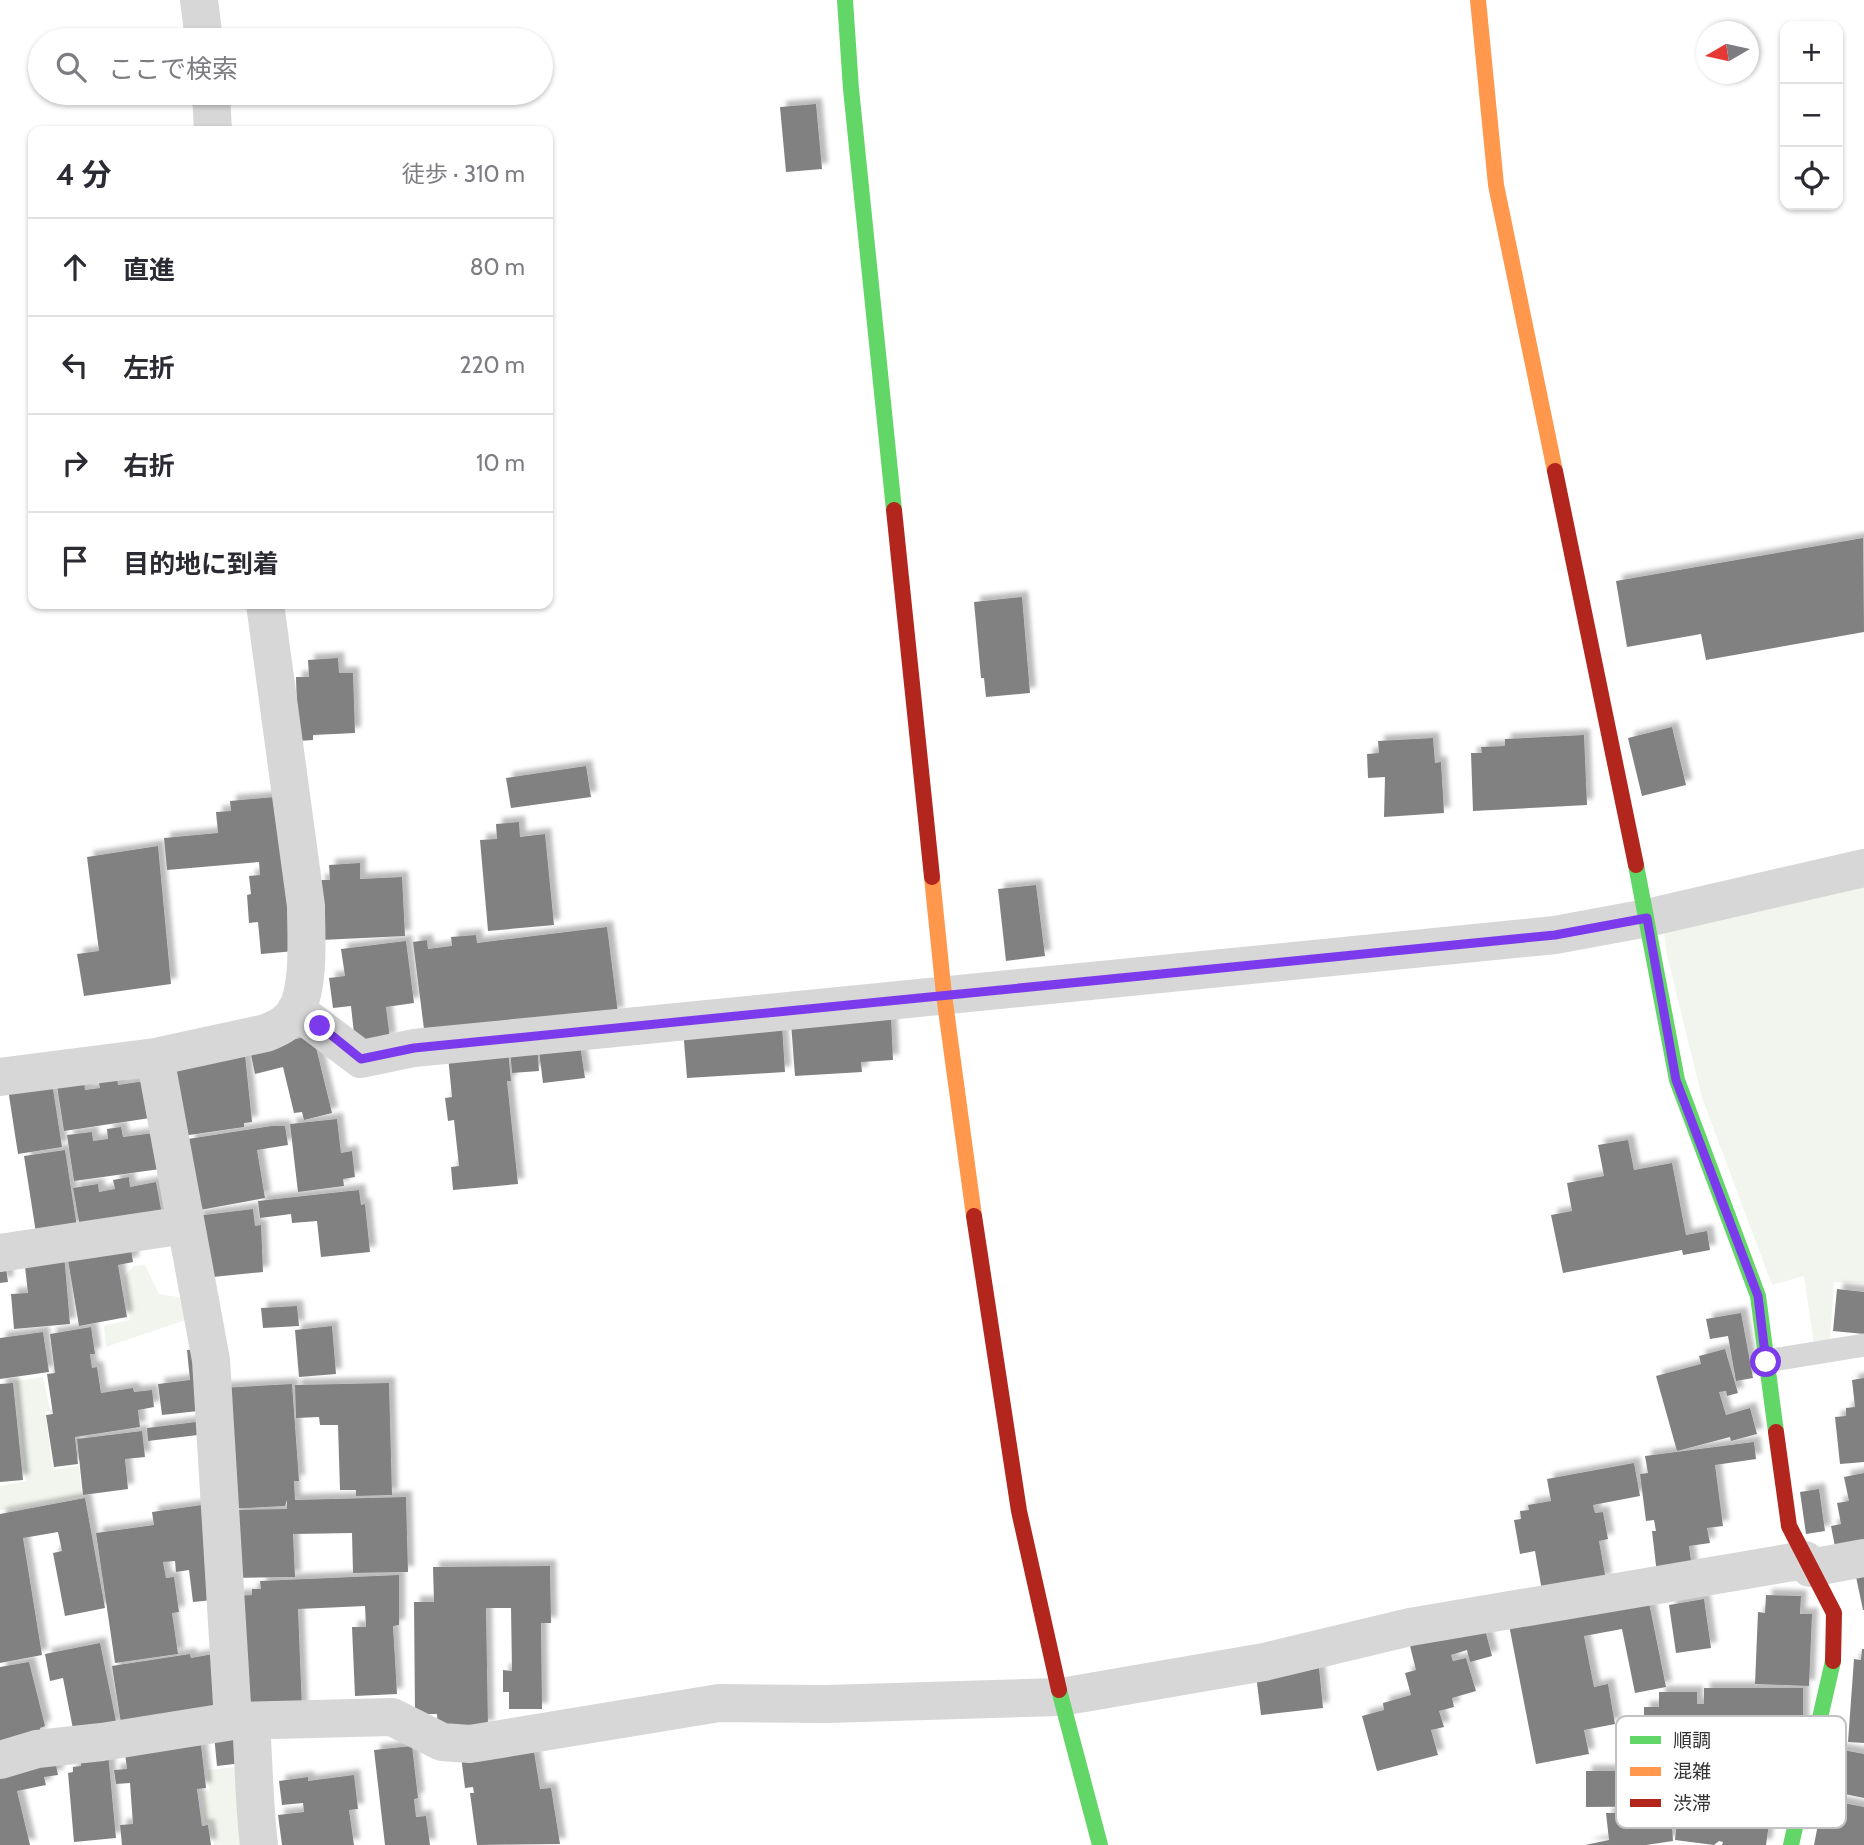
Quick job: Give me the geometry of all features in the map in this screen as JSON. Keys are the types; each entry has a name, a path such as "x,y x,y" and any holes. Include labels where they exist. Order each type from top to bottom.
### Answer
{"street":[{"path":"199,0 202,28"},
{"path":"845,0 851,89 944,995 987,1311 1019,1511 1061,1698 1100,1845"},
{"path":"1478,0 1496,185 1647,918 1676,1080 1758,1296 1789,1526 1834,1613 1834,1656 1820,1716"},
{"path":"212,105 213,126"},
{"path":"0,1077 155,1056 266,1033 283,1026 296,1010 305,957 306,906 266,609"},
{"path":"296,1010 361,1059 414,1048 1555,935 1647,918 1864,868"},
{"path":"155,1056 211,1360 242,1722 255,1765 252,1788 259,1845"},
{"path":"0,1254 185,1225"},
{"path":"0,1760 37,1749 242,1722 392,1717 442,1742 470,1744 719,1703 827,1704 1061,1698 1264,1662 1410,1627 1807,1564 1864,1558"}],"lane":[{"path":"1766,1362 1864,1345"}],"shaded area":[{"path":"1864,879 1864,1283 1834,1282 1830,1340 1814,1344 1804,1276 1772,1285 1702,1098 1666,951 1664,931"},
{"path":"145,1265 159,1294 178,1297 190,1304 191,1318 106,1347 104,1326 130,1320 124,1277 134,1266"},
{"path":"43,1377 50,1411 45,1412 53,1470 79,1466 82,1496 0,1510 0,1486 26,1481 16,1381"},
{"path":"245,1766 253,1845 214,1845 212,1822 205,1822 202,1791 209,1790 208,1770"}],"building":[{"path":"816,104 822,169 786,172 780,107"},
{"path":"1863,538 1864,632 1706,660 1701,634 1627,647 1616,581"},
{"path":"1022,597 1030,693 986,697 984,678 981,678 974,602"},
{"path":"338,658 339,673 353,673 355,733 313,735 313,740 298,741 296,677 309,677 308,660"},
{"path":"1672,727 1686,785 1642,796 1628,738"},
{"path":"1584,735 1587,805 1473,811 1471,753 1482,753 1481,747 1505,746 1505,739"},
{"path":"1433,738 1435,763 1441,762 1444,813 1384,817 1385,777 1368,778 1367,754 1379,753 1378,741"},
{"path":"586,766 591,797 511,808 506,778"},
{"path":"275,797 295,951 261,954 258,922 249,923 247,895 251,894 249,876 260,875 259,862 167,870 164,838 218,833 216,812 231,811 230,801"},
{"path":"519,822 520,837 545,834 554,925 488,931 480,840 497,839 496,824"},
{"path":"158,846 171,984 84,996 77,954 99,951 87,857"},
{"path":"360,863 360,879 402,877 405,936 321,940 319,880 330,880 329,865"},
{"path":"1036,885 1045,956 1006,961 998,889"},
{"path":"607,927 618,1013 425,1037 413,942 427,940 428,949 452,946 451,937 476,935 477,943"},
{"path":"406,941 414,1003 386,1007 390,1039 355,1043 351,1006 333,1008 329,978 345,976 341,949"},
{"path":"891,1017 893,1060 861,1062 862,1072 795,1076 791,1023"},
{"path":"782,1026 785,1072 687,1078 683,1029"},
{"path":"313,1035 332,1113 304,1120 302,1112 294,1113 283,1067 255,1074 250,1050"},
{"path":"537,1045 539,1071 512,1073 510,1048"},
{"path":"580,1045 585,1078 543,1083 539,1051"},
{"path":"508,1050 511,1081 507,1081 518,1184 453,1190 451,1167 459,1166 454,1120 448,1121 445,1098 452,1097 448,1056"},
{"path":"245,1055 252,1122 244,1123 244,1127 182,1136 171,1066"},
{"path":"117,1076 118,1085 145,1081 150,1118 64,1131 57,1086 84,1082 85,1090 100,1088 98,1079"},
{"path":"52,1083 62,1147 18,1154 8,1089"},
{"path":"337,1119 341,1153 352,1151 355,1177 343,1179 344,1186 298,1192 290,1124"},
{"path":"285,1126 288,1145 257,1150 265,1198 200,1210 188,1139"},
{"path":"121,1127 123,1137 154,1133 160,1169 74,1181 67,1135 92,1132 93,1141 108,1139 107,1129"},
{"path":"1628,1140 1634,1170 1672,1163 1686,1235 1707,1231 1710,1250 1683,1255 1682,1250 1563,1273 1551,1215 1572,1211 1567,1183 1604,1176 1598,1145"},
{"path":"65,1150 77,1227 36,1233 24,1156"},
{"path":"129,1177 130,1187 156,1182 163,1220 81,1233 73,1188 98,1184 99,1192 115,1189 113,1180"},
{"path":"359,1190 361,1205 365,1204 370,1252 321,1257 317,1221 292,1223 291,1214 260,1218 258,1201"},
{"path":"253,1209 255,1226 261,1225 263,1272 203,1278 196,1216"},
{"path":"130,1243 133,1262 118,1265 127,1317 79,1326 68,1260"},
{"path":"64,1254 70,1324 14,1329 11,1294 28,1293 24,1258"},
{"path":"0,1261 5,1261 8,1282 0,1283"},
{"path":"1837,1289 1864,1292 1864,1334 1833,1331"},
{"path":"297,1306 299,1326 263,1328 261,1308"},
{"path":"1741,1313 1753,1378 1736,1381 1728,1336 1710,1339 1706,1319"},
{"path":"332,1326 336,1374 299,1377 295,1330"},
{"path":"91,1327 95,1354 90,1354 92,1368 97,1367 101,1393 133,1388 134,1392 152,1390 154,1407 138,1410 140,1427 75,1437 78,1464 54,1467 46,1415 53,1414 47,1374 55,1373 50,1334"},
{"path":"43,1332 49,1372 0,1379 0,1338"},
{"path":"199,1349 207,1410 162,1415 158,1384 190,1380 187,1350"},
{"path":"1725,1349 1738,1393 1727,1396 1726,1391 1719,1392 1726,1415 1750,1408 1757,1434 1731,1441 1730,1437 1677,1451 1656,1376 1701,1364 1699,1356"},
{"path":"1864,1378 1864,1462 1840,1464 1835,1417 1846,1416 1846,1408 1855,1407 1852,1380"},
{"path":"13,1383 23,1480 0,1482 0,1384"},
{"path":"389,1383 392,1495 356,1496 356,1490 340,1490 338,1425 320,1425 319,1417 296,1418 295,1385"},
{"path":"292,1384 299,1481 294,1481 295,1500 406,1497 408,1572 353,1573 352,1533 293,1534 295,1577 232,1578 234,1510 287,1509 287,1500 285,1506 229,1509 221,1388"},
{"path":"204,1421 206,1434 148,1441 147,1428"},
{"path":"142,1431 145,1457 125,1459 128,1489 83,1495 77,1439"},
{"path":"1754,1442 1756,1459 1715,1465 1723,1526 1707,1528 1710,1543 1689,1546 1692,1569 1657,1574 1652,1531 1656,1531 1654,1520 1646,1521 1640,1474 1648,1473 1645,1456"},
{"path":"1634,1463 1640,1496 1593,1505 1595,1513 1603,1512 1608,1539 1599,1541 1606,1580 1542,1591 1535,1551 1520,1554 1514,1520 1521,1519 1520,1511 1529,1510 1528,1505 1551,1501 1547,1479"},
{"path":"1864,1473 1864,1547 1836,1552 1831,1526 1841,1524 1837,1503 1849,1501 1844,1477"},
{"path":"1819,1489 1825,1531 1806,1534 1800,1492"},
{"path":"85,1498 105,1608 65,1616 53,1553 62,1551 58,1532 23,1538 42,1655 0,1663 0,1514"},
{"path":"209,1504 213,1600 193,1602 189,1570 176,1572 175,1561 163,1562 166,1578 174,1577 179,1612 172,1613 178,1654 115,1663 96,1533 154,1525 152,1512"},
{"path":"550,1566 551,1623 541,1623 542,1709 509,1709 509,1692 503,1692 503,1670 512,1671 511,1608 486,1608 488,1726 438,1727 437,1714 415,1714 414,1602 434,1602 433,1567"},
{"path":"1864,1570 1864,1610 1863,1610 1855,1572"},
{"path":"399,1575 399,1625 393,1626 397,1694 355,1696 352,1627 366,1627 365,1606 298,1609 302,1709 240,1712 235,1596 252,1595 252,1589 261,1589 260,1581"},
{"path":"1647,1593 1666,1687 1635,1693 1622,1629 1584,1636 1594,1687 1608,1684 1615,1724 1584,1730 1589,1754 1536,1764 1509,1625"},
{"path":"1766,1595 1801,1596 1800,1614 1812,1614 1809,1686 1755,1684 1758,1612 1765,1613"},
{"path":"1704,1599 1711,1648 1676,1653 1669,1605"},
{"path":"1483,1622 1492,1656 1470,1662 1467,1650 1451,1655 1453,1661 1466,1658 1476,1691 1452,1698 1454,1707 1439,1711 1444,1727 1431,1730 1438,1755 1377,1771 1362,1716 1384,1710 1383,1703 1411,1695 1405,1673 1416,1670 1409,1642"},
{"path":"100,1643 117,1726 74,1734 63,1678 50,1681 45,1654"},
{"path":"1862,1649 1864,1743 1848,1742 1854,1659 1861,1660"},
{"path":"219,1653 228,1712 122,1730 112,1666 190,1654 191,1658"},
{"path":"29,1662 45,1726 40,1728 41,1734 0,1743 0,1667"},
{"path":"1319,1668 1323,1708 1261,1715 1256,1675"},
{"path":"1704,1688 1803,1688 1803,1716 1644,1716 1644,1707 1659,1707 1659,1692 1697,1692 1697,1704 1704,1704"},
{"path":"239,1732 243,1763 217,1766 214,1735"},
{"path":"201,1745 206,1788 197,1789 202,1826 208,1825 211,1845 122,1845 120,1825 133,1824 130,1783 116,1784 114,1770 127,1769 125,1753"},
{"path":"412,1746 418,1798 414,1799 416,1817 426,1816 430,1845 385,1845 374,1750"},
{"path":"533,1746 540,1789 551,1788 560,1844 477,1845 470,1793 474,1793 473,1787 465,1788 461,1756"},
{"path":"1846,1751 1864,1754 1864,1798 1846,1794"},
{"path":"108,1753 116,1838 74,1842 68,1773 73,1772 73,1767 81,1766 80,1755"},
{"path":"55,1760 58,1775 44,1777 46,1785 17,1791 30,1845 0,1845 0,1771"},
{"path":"1586,1771 1616,1771 1616,1807 1586,1807"},
{"path":"354,1775 358,1809 349,1810 354,1845 282,1845 278,1815 304,1812 303,1803 282,1805 279,1781 308,1777 308,1781"},
{"path":"1846,1804 1864,1807 1864,1845 1814,1845 1817,1828 1846,1828"},
{"path":"1606,1813 1616,1813 1616,1828 1672,1828 1673,1841 1646,1845 1585,1845 1609,1840"},
{"path":"1676,1828 1768,1828 1766,1845 1722,1845 1723,1842 1719,1841 1714,1845 1675,1840"}],"traffic: fast":[{"path":"845,0 851,89 894,510"},
{"path":"1636,865 1677,1080 1758,1296 1776,1432"},
{"path":"1820,1716 1833,1661"},
{"path":"1059,1690 1100,1845"},
{"path":"1791,1845 1795,1828"}],"traffic: slow":[{"path":"1478,0 1496,185 1555,471"},
{"path":"932,877 944,995 974,1216"}],"traffic: jam":[{"path":"1555,471 1636,865"},
{"path":"894,510 932,877"},
{"path":"974,1216 1019,1511 1059,1690"},
{"path":"1776,1432 1789,1526 1834,1613 1833,1661"}],"route":[{"path":"320,1026 350,1053 361,1059 414,1048 1133,974 1555,935 1647,918 1676,1080 1758,1296 1766,1362"}]}
